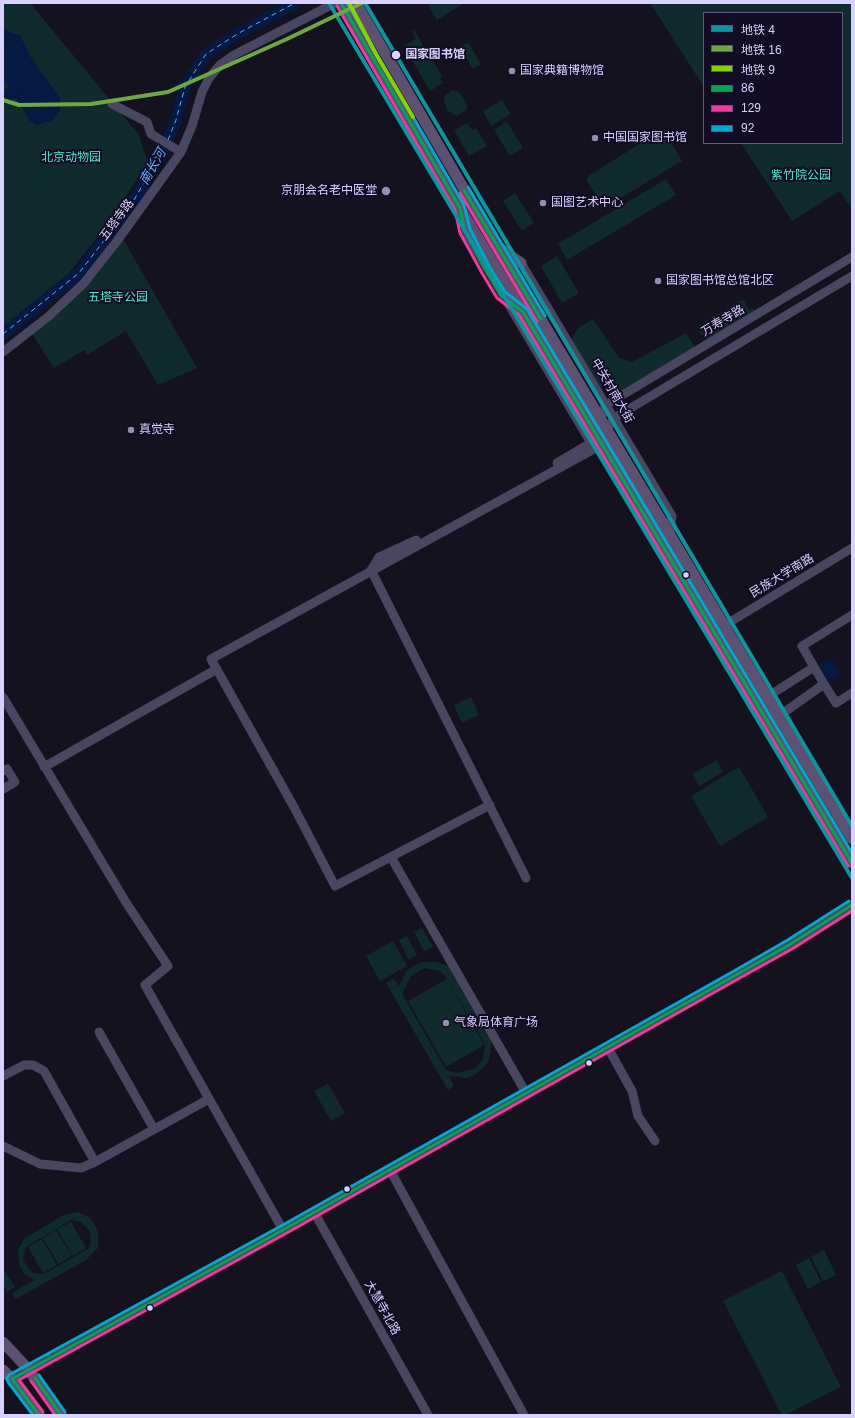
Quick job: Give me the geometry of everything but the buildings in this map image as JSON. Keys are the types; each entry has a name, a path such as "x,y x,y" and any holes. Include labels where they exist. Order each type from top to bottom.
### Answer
{"main road":[{"path":"341,3 522,312 595,441 852,863"},
{"name":"中关村南大街","path":"356,3 497,246 852,839"},
{"path":"460,208 465,231"},
{"path":"497,246 520,263"},
{"path":"508,301 522,312"},
{"path":"3,1342 28,1369 61,1415"},
{"path":"3,1370 12,1379 38,1415"}],"street":[{"name":"五塔寺路","path":"3,352 49,316 84,283 135,217 181,152 192,126 202,92 209,78 220,65 234,55 336,3"},
{"path":"112,104 147,122 152,134 181,152"},
{"path":"465,231 501,295 508,301 595,441"},
{"name":"万寿寺路","path":"606,405 852,257"},
{"name":"中关村南大街","path":"520,263 614,418 626,442 672,516 670,533"},
{"path":"604,424 852,276"},
{"path":"490,805 335,886 295,809 212,658 371,570 595,441 604,424 606,405"},
{"name":"民族大学南路","path":"725,625 852,548"},
{"path":"371,570 526,878"},
{"path":"852,615 802,646 836,703 852,693"},
{"path":"767,697 814,667"},
{"path":"44,767 217,669"},
{"path":"779,716 824,684"},
{"path":"3,698 127,904 168,966 145,985 283,1230"},
{"path":"3,771 7,769 15,782 3,789"},
{"path":"391,857 526,1093"},
{"path":"12,1379 283,1230 608,1048 790,945 852,905"},
{"path":"99,1032 154,1129"},
{"path":"608,1048 632,1091 638,1116 655,1141"},
{"path":"3,1076 24,1065 33,1064 44,1071 95,1162"},
{"path":"3,1146 40,1164 81,1168 95,1162 209,1099"},
{"path":"390,1170 524,1415"},
{"name":"大慧寺北路","path":"314,1212 428,1415"}],"green space":[{"name":"北京动物园","path":"3,3 30,3 139,135 148,163 106,226 70,272 3,329"},
{"path":"427,3 464,3 437,20"},
{"name":"紫竹院公园","path":"650,3 852,3 852,209 840,191 792,221 742,144 843,144 843,12 703,12 703,85"},
{"path":"414,30 442,76 440,78 443,83 430,91 404,46 416,39 412,31"},
{"path":"468,42 481,64 473,69 460,47"},
{"path":"453,90 460,93 467,105 466,110 456,116 447,110 444,100 445,96"},
{"path":"502,100 511,114 491,126 483,111"},
{"path":"507,122 523,148 510,156 494,130"},
{"path":"467,123 472,130 476,128 487,146 469,156 454,130"},
{"path":"663,129 682,161 604,208 587,181 587,177"},
{"path":"666,179 676,195 567,260 558,244"},
{"path":"515,193 534,223 522,231 503,201"},
{"name":"五塔寺公园","path":"123,239 197,368 158,385 126,331 87,355 84,350 54,368 31,332"},
{"path":"557,256 579,293 562,303 541,266"},
{"path":"743,299 749,310 753,308 756,313 707,343 697,327"},
{"path":"593,319 619,358 632,362 686,333 696,349 618,396 610,384 599,389 570,342 578,328"},
{"path":"471,697 479,715 462,723 454,705"},
{"path":"717,760 723,772 699,786 692,774"},
{"path":"739,767 768,817 720,846 691,796"},
{"path":"422,928 433,947 424,951 414,932"},
{"path":"407,936 417,955 409,960 399,940"},
{"path":"393,941 407,966 380,981 366,956"},
{"path":"436,962 448,966 491,1042 490,1056 487,1064 473,1076 466,1078 449,1076 454,1086 448,1090 386,983 394,979 399,986 407,970 419,963","holes":["424,968 440,971 446,977 485,1045 483,1059 474,1069 457,1073 446,1070 402,994 411,976"]},
{"name":"气象局体育广场","path":"447,979 484,1045 446,1067 408,1001"},
{"path":"328,1084 345,1113 331,1121 314,1091"},
{"path":"78,1212 89,1217 98,1232 98,1248 86,1260 16,1299 12,1293 34,1280 24,1274 19,1264 18,1250 24,1239 62,1216","holes":["71,1220 81,1222 90,1231 91,1241 89,1248 44,1274 33,1273 29,1269 23,1260 26,1247"]},
{"path":"71,1222 86,1248 73,1256 57,1229"},
{"path":"56,1230 72,1256 58,1264 43,1238"},
{"path":"42,1239 57,1265 43,1273 28,1247"},
{"path":"824,1250 836,1275 823,1281 811,1257"},
{"path":"809,1258 821,1282 808,1289 796,1265"},
{"path":"782,1271 841,1387 785,1415 782,1415 723,1301"},
{"path":"5,1272 15,1287 7,1292 3,1284 3,1273"}],"water":[{"path":"3,27 12,33 20,35 30,56 60,98 60,111 53,120 36,125 30,121 3,78"},
{"path":"829,659 832,659 841,674 830,682 819,665"}],"waterway":[{"name":"南长河","path":"3,334 79,273 130,207 164,150 176,120 185,87 206,54 239,33 295,3"},
{"path":"3,99 11,93"}],"ferry route":[{"path":"168,140 176,120 185,87 206,54 239,33 295,3"},
{"path":"3,334 79,273 130,207 165,146"}],"metro line":[{"name":"4","path":"329,3 852,878"},
{"name":"9","path":"349,3 376,54 413,117"},
{"name":"16","path":"3,100 19,105 91,104 168,92 287,39 362,3"},
{"name":"4","path":"365,3 852,826"}],"transit line":[{"name":"86","path":"341,3 460,208 465,231 486,270 501,295 523,312 852,863"},
{"name":"92","path":"347,3 464,205 470,229 490,268 505,292 527,309 852,853"},
{"name":"129","path":"337,6 455,210 460,233 482,273 497,298 519,315 848,866"},
{"name":"92","path":"468,187 545,316"},
{"name":"86","path":"464,190 541,319"},
{"name":"129","path":"460,193 537,322"},
{"name":"92","path":"33,1415 8,1382 7,1378 9,1375 281,1226 734,971 786,941 849,901"},
{"name":"86","path":"39,1415 12,1379 283,1230 736,975 789,945 852,905"},
{"name":"129","path":"43,1412 19,1380 285,1234 792,949 852,911"},
{"name":"92","path":"39,1375 65,1412"},
{"name":"86","path":"35,1378 61,1415"},
{"name":"129","path":"31,1381 55,1415"}],"place":[{"name":"国家图书馆","path":"396,55"},
{"name":"国家典籍博物馆","path":"512,71"},
{"name":"中国国家图书馆","path":"595,138"},
{"name":"京朋会名老中医堂","path":"386,191"},
{"name":"国图艺术中心","path":"543,203"},
{"name":"国家图书馆总馆北区","path":"658,281"},
{"name":"真觉寺","path":"131,430"},
{"name":"气象局体育广场","path":"446,1023"}]}
